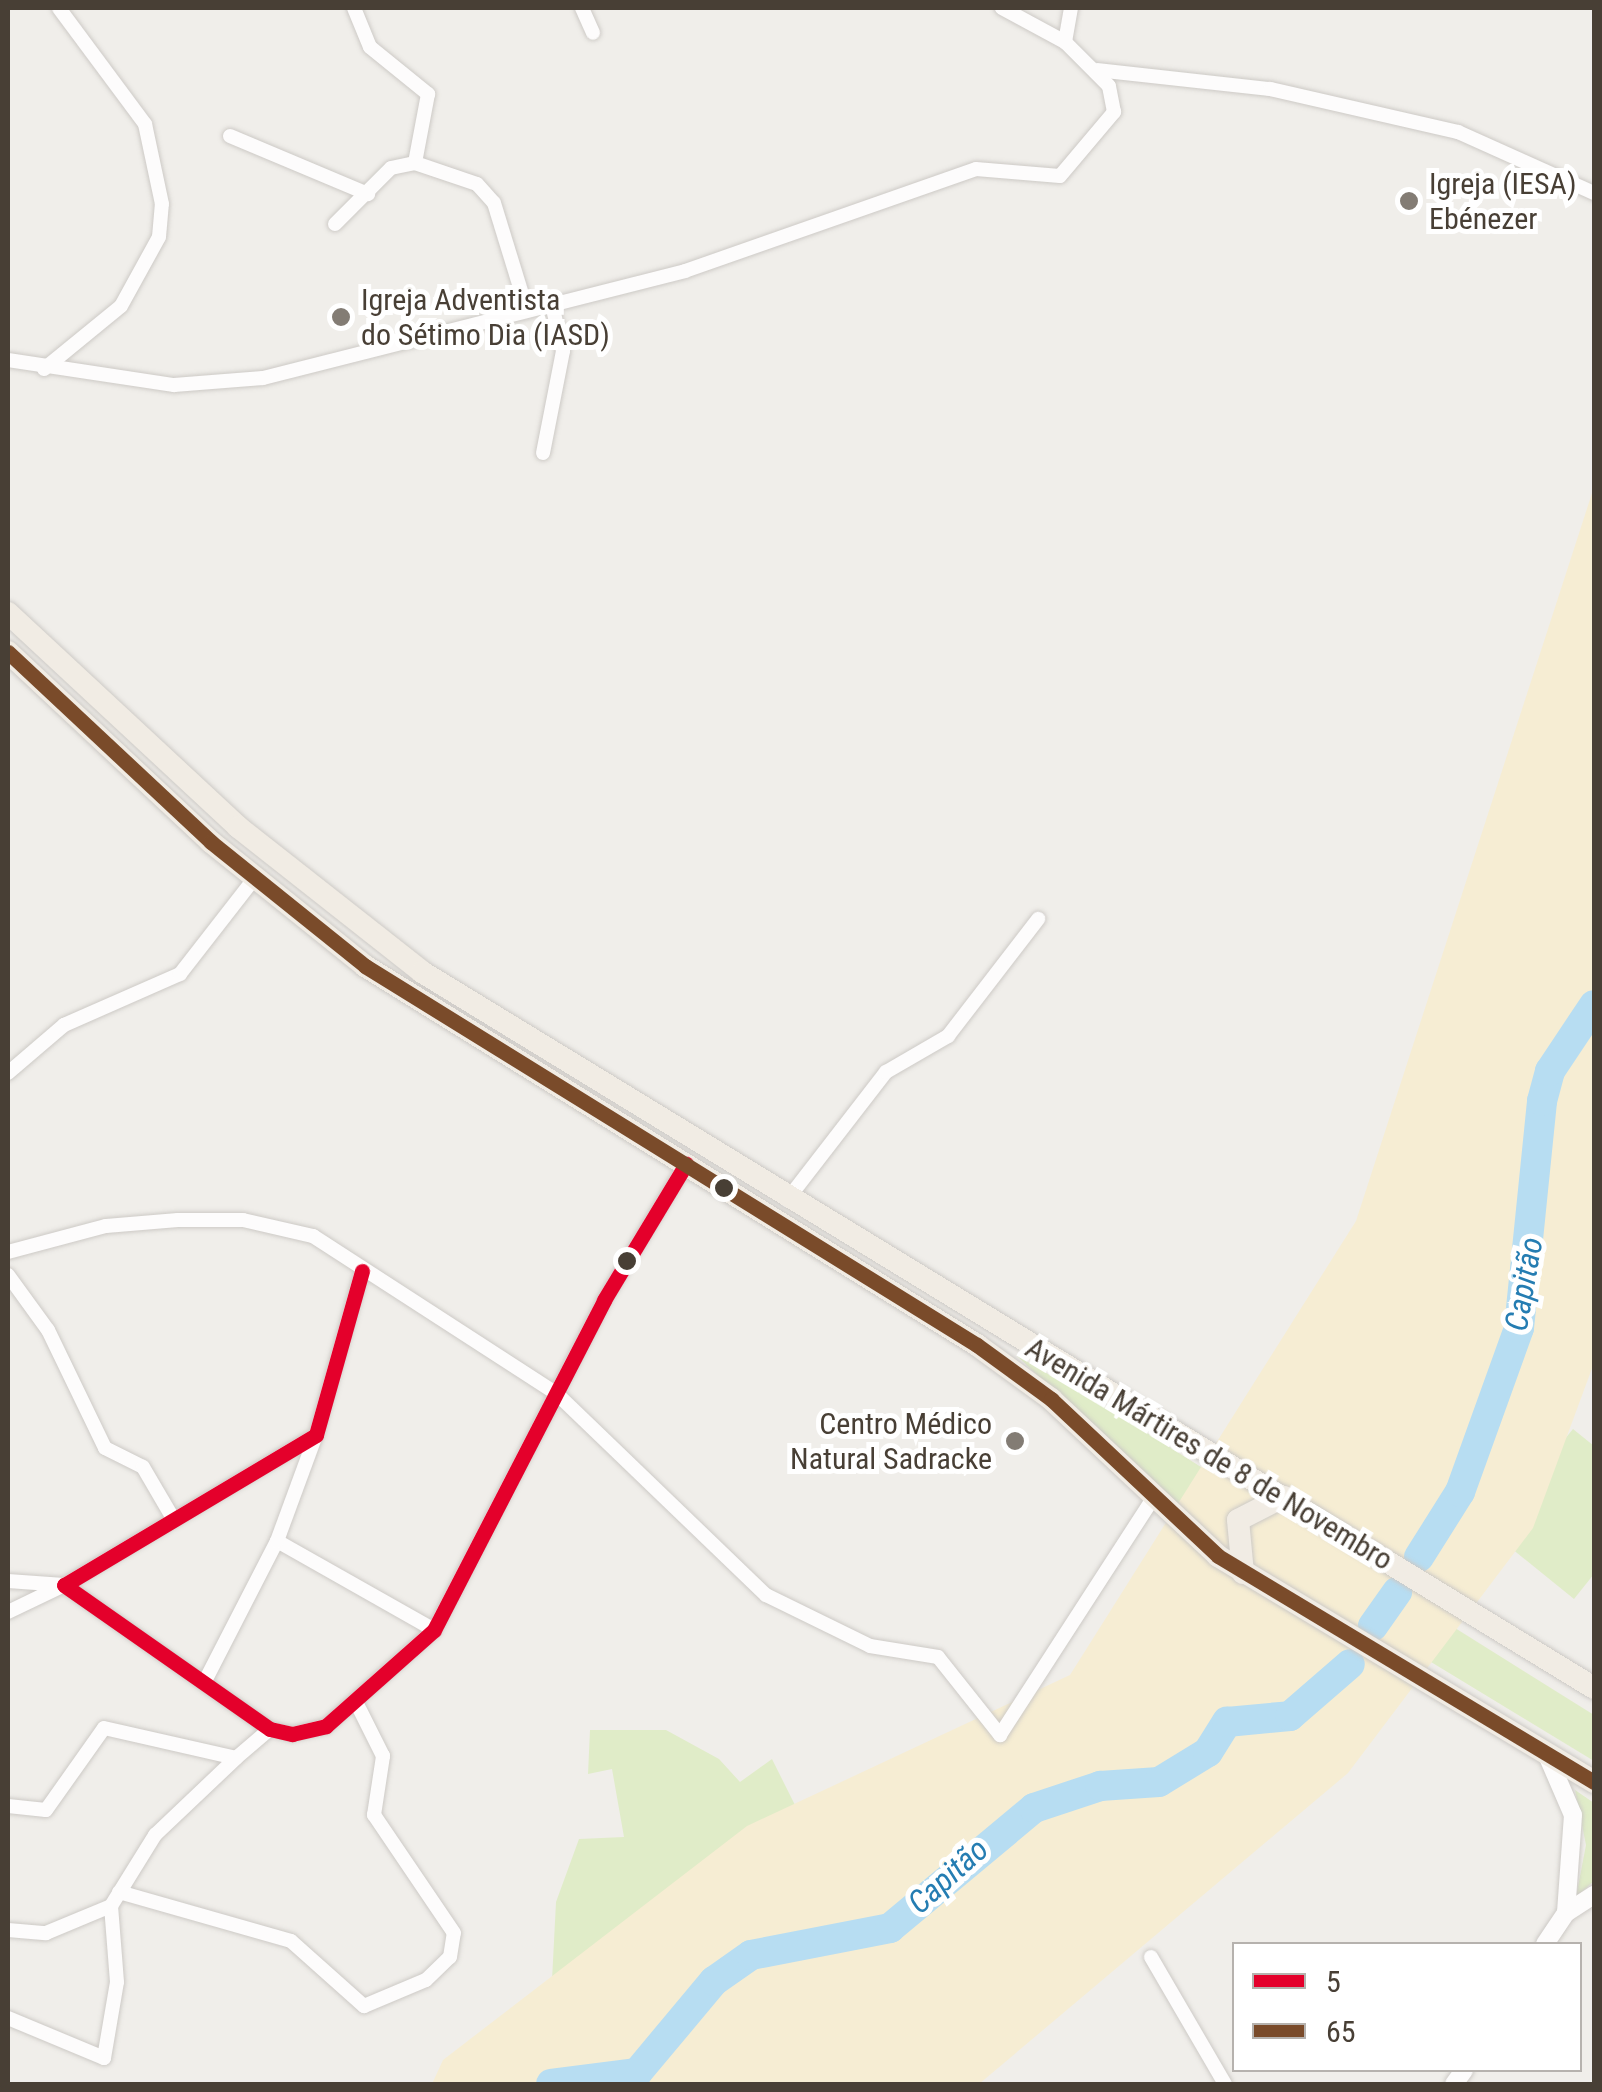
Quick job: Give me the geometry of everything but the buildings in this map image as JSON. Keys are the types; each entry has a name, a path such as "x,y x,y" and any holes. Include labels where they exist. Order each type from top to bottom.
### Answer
{"main road":[{"name":"Avenida Mártires de 8 de Novembro","path":"8,613 368,934 787,1200 1283,1496 1594,1688"},
{"name":"Avenida Mártires de 8 de Novembro","path":"8,652 254,880 404,993 686,1164 1016,1372 1152,1500 1244,1573 1594,1782"},
{"path":"1244,1573 1238,1520 1283,1496"}],"street":[{"path":"44,369 121,306 160,237 162,204 144,124 59,8"},
{"path":"354,8 370,47 428,94 414,163"},
{"path":"582,8 592,33"},
{"path":"8,360 44,369 174,386 264,378 685,271 976,169 1060,176 1114,112 1097,70 1065,42 1002,8"},
{"path":"1065,42 1071,8"},
{"path":"1097,70 1270,89 1458,132 1594,192"},
{"path":"230,136 368,194"},
{"path":"335,224 391,168 414,163 488,192 527,310"},
{"path":"543,453 563,350 552,305"},
{"path":"8,1073 64,1025 180,974 254,880"},
{"path":"787,1200 886,1072 948,1036 1038,919"},
{"path":"8,1581 64,1585 270,1729 309,1733 356,1702 434,1630 558,1394 686,1164"},
{"path":"8,1252 106,1226 242,1220 313,1236 558,1394 766,1595 870,1646 927,1649 1000,1736 1152,1500"},
{"path":"205,1681 278,1542 316,1435 362,1271"},
{"path":"8,1275 48,1330 105,1448 144,1467 170,1515"},
{"path":"8,1612 64,1585 170,1515 316,1435"},
{"path":"278,1542 434,1630"},
{"path":"115,1899 291,1941 364,2006 426,1980 450,1957 454,1933 374,1815 383,1756 356,1702"},
{"path":"11,1812 53,1804 104,1728 236,1758"},
{"path":"8,1930 46,1933 115,1899 155,1834 270,1729"},
{"path":"1546,1753 1573,1815 1566,1913"},
{"path":"1546,1942 1566,1913 1594,1896"},
{"path":"8,2018 104,2058 117,1982 115,1899"},
{"path":"1151,1956 1224,2084"}],"green space":[{"path":"1016,1355 1144,1431 1239,1491 1194,1523"},
{"path":"1573,1429 1594,1446 1594,1574 1574,1599 1490,1531"},
{"path":"1412,1601 1594,1715 1594,1761 1357,1617"},
{"path":"590,1730 666,1730 719,1759 740,1782 772,1759 811,1837 500,2084 552,1980 556,1902 579,1839 624,1837 612,1769 588,1774"},
{"path":"1575,1790 1594,1803 1594,1881 1576,1897 1586,1845"}],"sand":[{"path":"1594,487 1594,1363 1533,1528 1348,1773 979,2084 432,2084 443,2060 747,1826 1070,1675 1356,1221"}],"waterway":[{"name":"Capitão","path":"1419,1557 1460,1492 1519,1328 1542,1101 1550,1071 1594,1005"},
{"name":"Capitão","path":"1373,1626 1397,1592"},
{"name":"Capitão","path":"551,2084 637,2073 714,1981 751,1955 890,1928 1034,1808 1100,1786 1159,1782 1208,1752 1227,1722 1290,1716 1350,1664"}],"transit line":[{"name":"65","path":"8,652 211,842 365,966 977,1345 1051,1399 1218,1556 1594,1782"},
{"name":"5","path":"362,1271 316,1435 64,1585 270,1729 292,1734 326,1726 434,1630 604,1300 686,1164"}],"place":[{"name":"Igreja (IESA) Ebénezer","path":"1409,201"},
{"name":"Igreja Adventista do Sétimo Dia (IASD)","path":"341,317"},
{"name":"Centro Médico Natural Sadracke","path":"1015,1441"}]}
